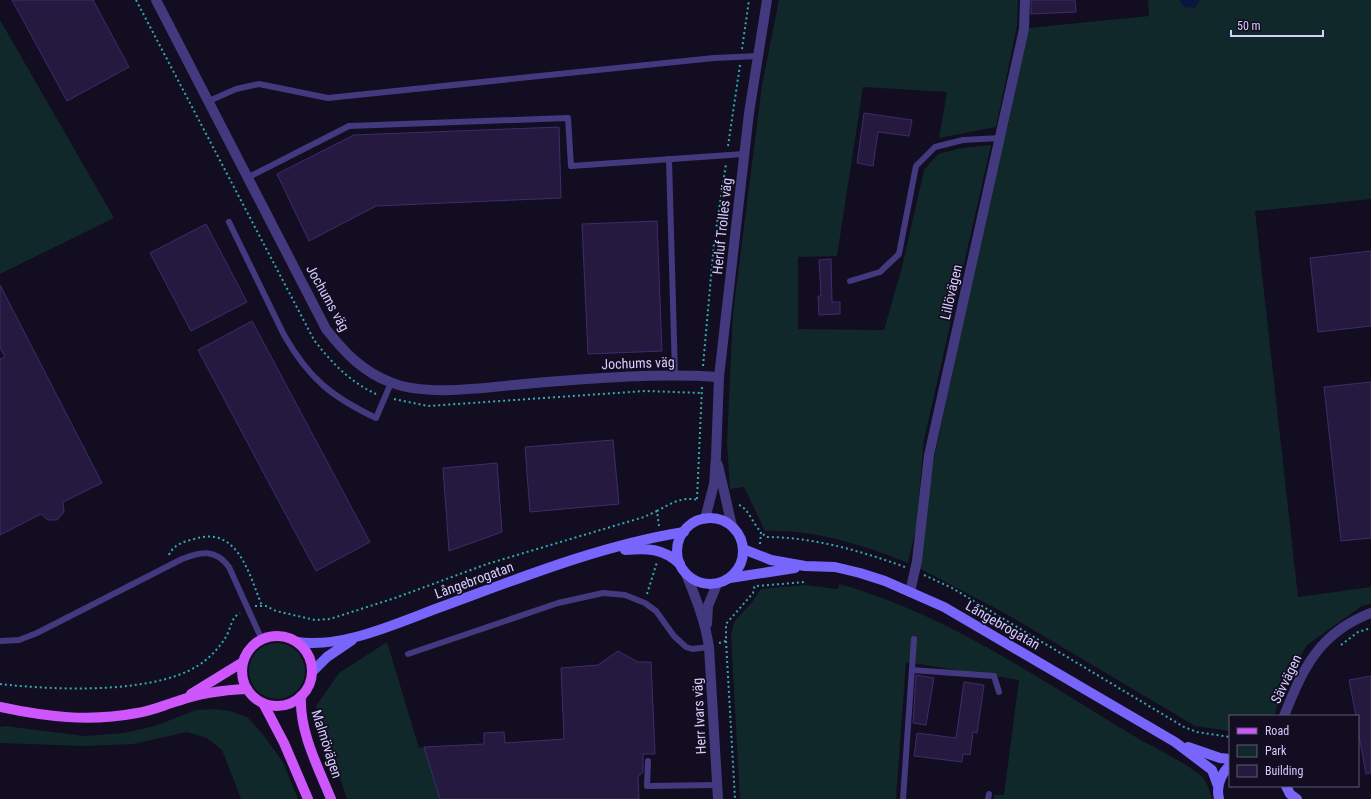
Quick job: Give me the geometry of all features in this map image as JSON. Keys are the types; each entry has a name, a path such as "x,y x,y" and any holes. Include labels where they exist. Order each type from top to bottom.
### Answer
{"main road":[{"path":"705,519 721,520 732,526 740,537 743,549 740,566 730,578 716,584 700,583 686,574 680,564 678,547 684,532 693,523 705,519"},
{"name":"Långebrogatan","path":"297,642 321,644 363,634 524,577 596,554 661,536 684,532"},
{"name":"Långebrogatan","path":"743,549 771,560 805,566 835,567 860,573 885,581 944,608 1025,653 1175,742 1212,770 1218,786"},
{"name":"Långebrogatan","path":"596,554 626,550 660,550 671,555 680,564"},
{"name":"Långebrogatan","path":"730,578 805,566"},
{"name":"Långebrogatan","path":"312,672 327,657 344,644 363,634"},
{"path":"178,701 243,662 251,648 262,640 273,636 281,636 297,642 308,655 312,672 307,689 301,696 283,705 263,703"},
{"path":"243,662 243,676 247,689 252,695 263,703 284,743 308,799"},
{"path":"0,707 51,717 81,718 136,713 214,691 247,689"},
{"name":"Malmövägen","path":"301,696 302,715 307,736 330,799"},
{"name":"Långebrogatan","path":"1175,742 1220,758 1229,759"},
{"path":"1219,799 1218,786 1221,778 1229,766"},
{"path":"1285,799 1286,787"},
{"path":"1286,787 1290,794 1297,799"}],"street":[{"name":"Jochums väg","path":"156,0 249,177 326,329 341,349 357,364 391,383 431,390 645,375 719,377"},
{"name":"Herluf Trolles väg","path":"705,519 714,484 719,377 744,154 767,0"},
{"name":"Lillövägen","path":"910,592 916,561 929,454 1024,29 1025,0"},
{"name":"Herluf Trolles väg","path":"716,457 732,526"},
{"name":"Herr Ivars väg","path":"686,574 697,600 707,632 718,799"},
{"name":"Herr Ivars väg","path":"707,632 708,606 716,584"},
{"name":"Sävvägen","path":"1284,715 1300,677 1317,650 1338,631 1371,613"}],"lane":[{"path":"209,101 236,88 259,84 328,98 741,56 758,56"},
{"path":"249,177 349,126 568,118 571,166 744,154"},
{"path":"850,282 880,272 899,254 916,166 935,147 963,140 1000,138"},
{"path":"669,159 675,375"},
{"path":"229,222 284,335 304,368 316,380 344,402 376,418 391,383"},
{"path":"0,641 19,640 37,633 148,575 194,554 209,553 222,557 229,567 262,640"},
{"path":"408,654 558,603 603,593 625,594 645,603 656,611 674,636 686,647 692,650 709,647"},
{"path":"903,799 914,639"},
{"path":"912,670 994,676 999,692"},
{"path":"648,761 647,786 717,785"}],"path":[{"path":"136,0 314,340 340,369 354,381 384,397 428,406 645,391 702,392"},
{"path":"697,499 702,376 714,243 749,0"},
{"path":"0,684 65,689 99,689 167,678 190,670 207,660 227,635 232,620 238,614 257,605 266,606 299,617 315,620 330,619 487,564 644,517 657,511"},
{"path":"756,586 805,582"},
{"path":"1336,648 1358,632 1371,628"},
{"path":"726,641 736,799"},
{"path":"1148,710 1150,706"},
{"path":"1173,725 1175,721"}],"green space":[{"path":"779,0 1018,0 1017,26 996,127 939,138 947,92 863,87 837,256 798,257 798,329 884,330 902,267 924,170 938,154 961,148 991,145 924,440 916,529 908,563 856,544 801,533 765,531 744,487 730,489 727,443 733,313 762,85"},
{"path":"1148,0 1371,0 1371,199 1255,211 1298,597 1371,587 1371,604 1362,606 1307,645 1283,688 1274,715 1229,715 1229,731 1195,726 1008,615 919,568 933,463 1028,28 1149,16"},
{"path":"0,20 114,218 0,274"},
{"path":"839,584 879,597 917,612 955,630 1028,671 1134,736 1192,769 1204,779 1212,799 994,799 994,795 1004,795 1019,680 906,662 896,799 740,799 731,636 734,622 752,602 761,589 805,585 838,589"},
{"path":"387,642 419,748 424,747 440,799 347,799 316,706 339,673"},
{"path":"277,643 292,648 300,656 305,671 300,686 292,694 277,699 262,694 254,686 249,671 254,656 262,648"},
{"path":"214,709 230,711 247,717 262,733 283,762 298,799 241,799 222,750 207,738 187,732 133,744 84,746 0,743 0,727 5,726 84,736 124,733 155,726 196,710"}],"water":[{"path":"1179,0 1200,0 1195,8 1184,7"}],"building":[{"path":"12,0 93,0 129,67 67,101"},
{"path":"1031,0 1075,0 1076,12 1031,14"},
{"path":"864,113 912,120 909,136 878,132 873,166 857,163"},
{"path":"559,127 561,198 376,206 309,241 277,174 354,135"},
{"path":"657,221 662,351 588,354 582,224"},
{"path":"206,224 247,302 191,331 150,253"},
{"path":"1371,251 1371,326 1318,332 1310,258"},
{"path":"831,259 832,302 840,302 840,314 819,315 818,296 821,296 819,260"},
{"path":"0,285 102,483 63,502 64,512 57,520 48,520 41,514 0,535 0,359 5,357 0,348"},
{"path":"252,321 370,542 316,571 198,350"},
{"path":"1371,382 1371,538 1341,541 1324,387"},
{"path":"613,440 619,504 530,512 525,447"},
{"path":"497,463 502,532 449,551 443,468"},
{"path":"618,651 638,662 651,662 655,754 643,754 643,772 638,777 639,799 440,799 424,747 484,744 484,733 504,732 505,743 564,739 561,668 598,665"},
{"path":"916,675 934,678 926,725 913,723"},
{"path":"1371,676 1371,773 1366,774 1359,736 1359,715 1356,715 1349,680"},
{"path":"964,682 984,685 977,733 973,732 970,755 963,754 962,762 914,756 917,733 956,738"}]}
